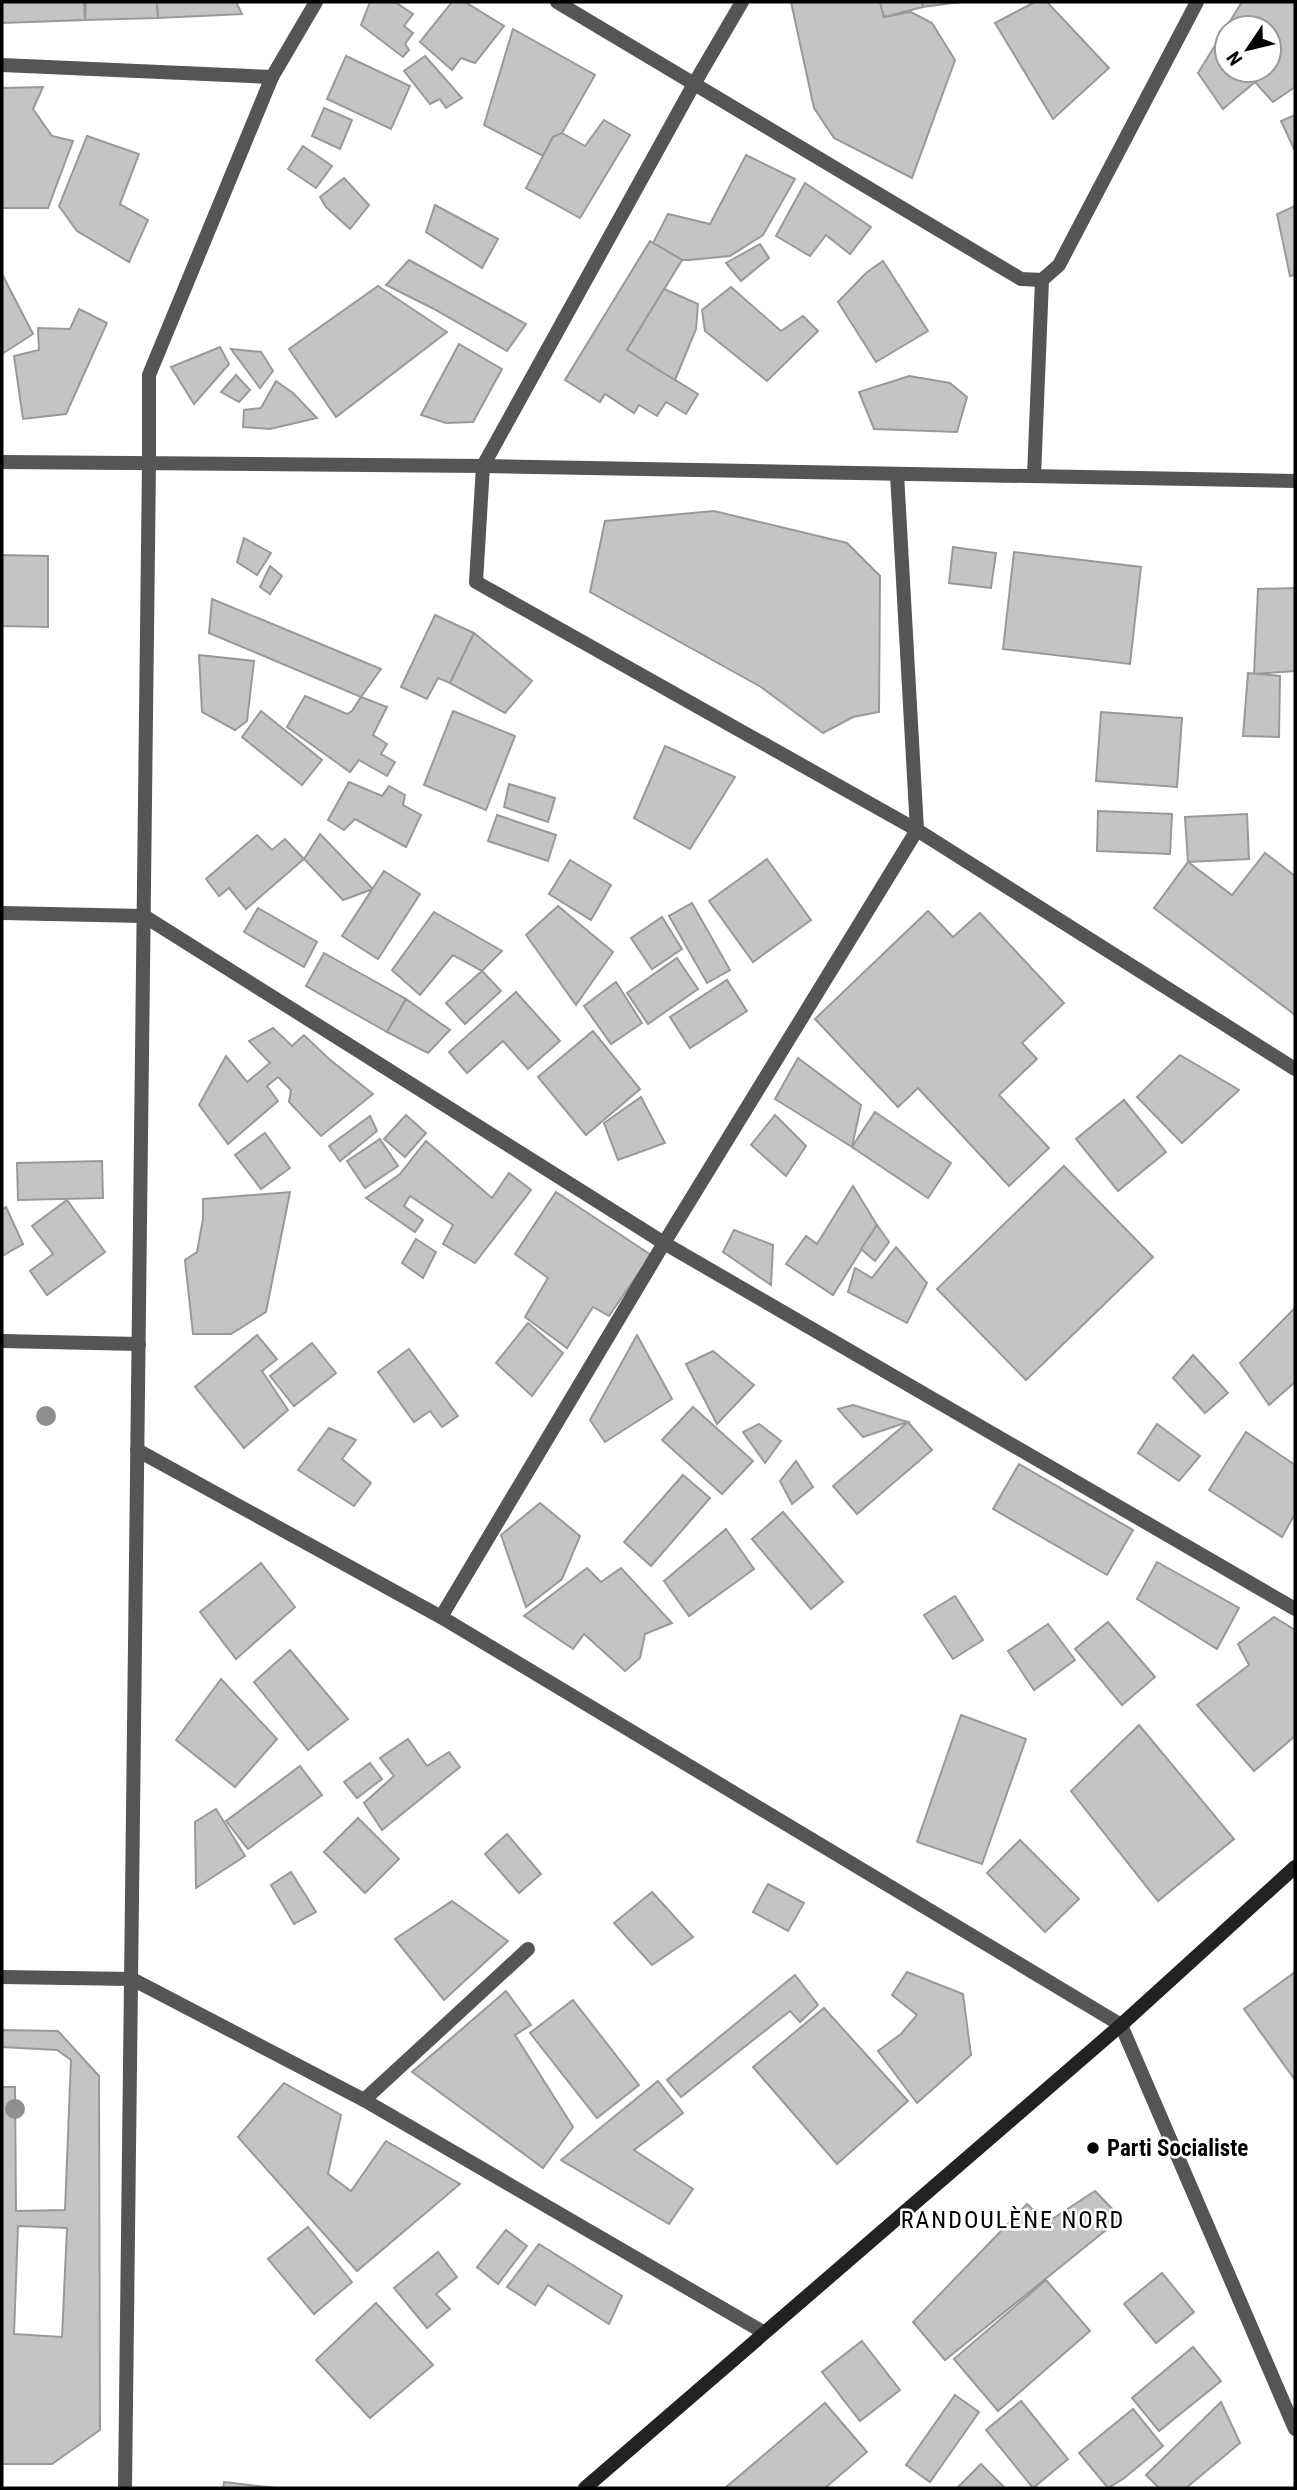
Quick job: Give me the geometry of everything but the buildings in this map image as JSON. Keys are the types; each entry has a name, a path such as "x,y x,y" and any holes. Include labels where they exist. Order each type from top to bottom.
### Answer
{"main road":[{"path":"586,2488 763,2332 1121,2025 1295,1867"}],"street":[{"path":"125,2488 149,374 272,77 316,2"},
{"path":"557,2 1021,279 1042,280 1059,265 1198,2"},
{"path":"743,2 694,84 483,466 476,582 917,830 1295,1069"},
{"path":"2,65 272,77"},
{"path":"1034,476 1042,280"},
{"path":"2,462 483,466 1295,481"},
{"path":"441,1617 664,1243 917,830 897,474"},
{"path":"2,913 144,916 664,1243 1295,1609"},
{"path":"2,1341 139,1344"},
{"path":"137,1450 441,1617 1121,2025 1295,2429"},
{"path":"365,2101 528,1950"},
{"path":"2,1977 132,1979 365,2101 763,2332"}],"place":[{"name":"Parti Socialiste","path":"1093,2148"}],"district":[{"name":"RANDOULÈNE NORD","path":"1013,2220"}]}
